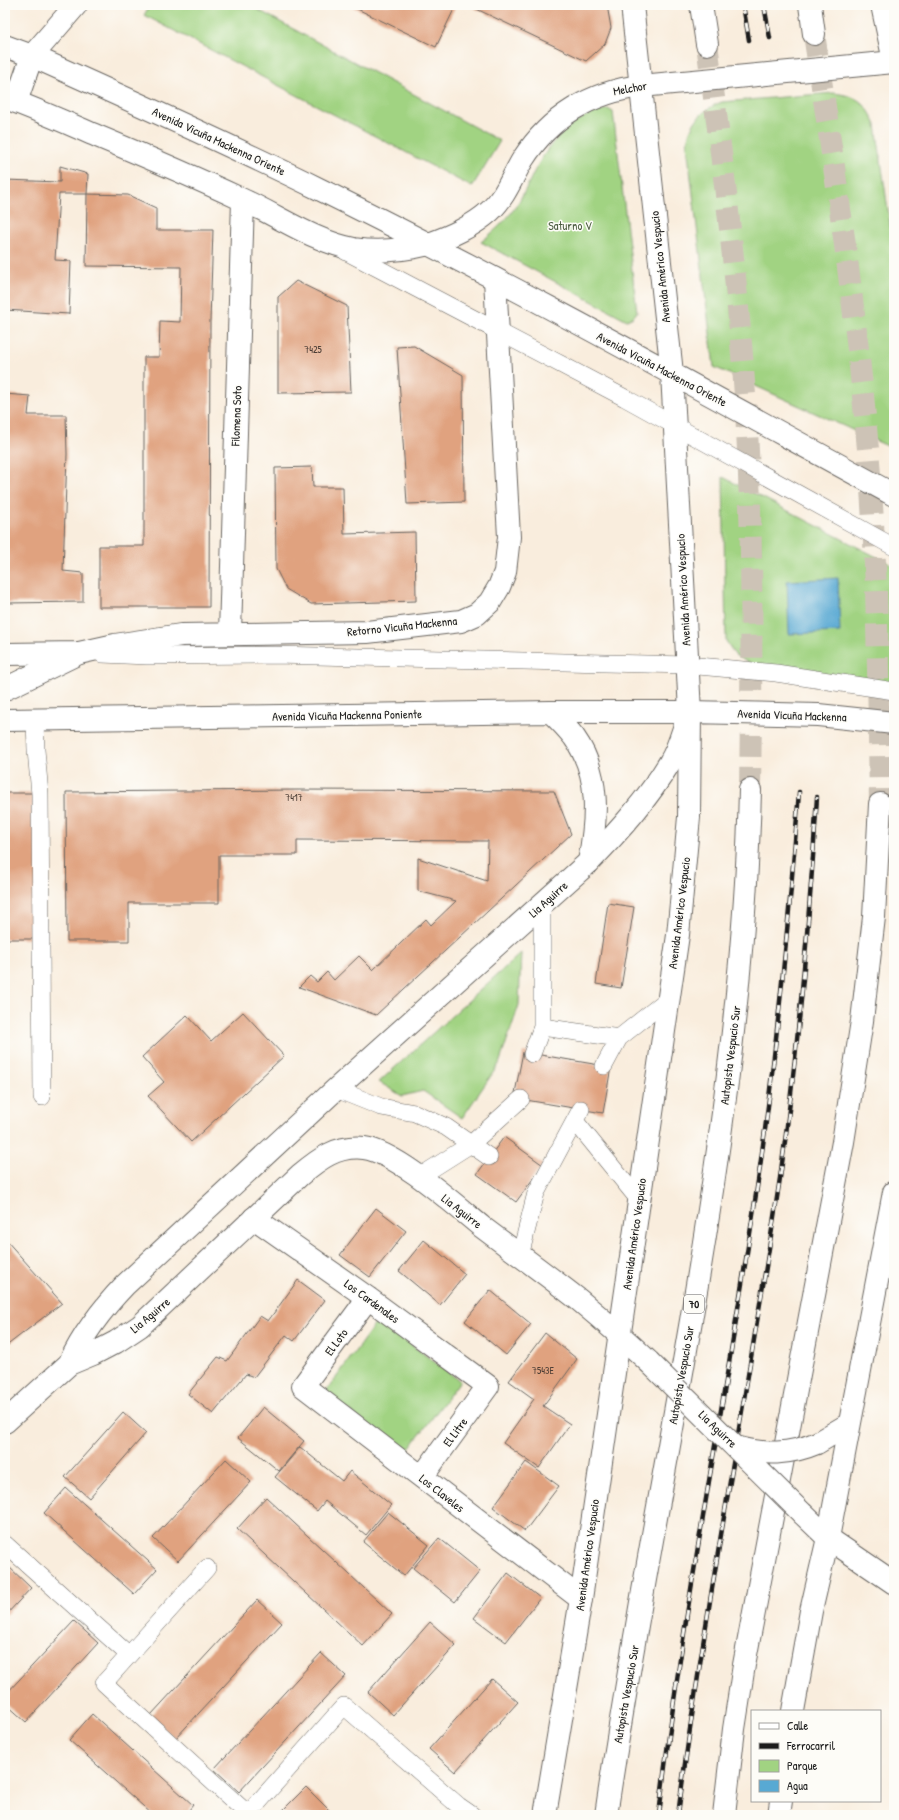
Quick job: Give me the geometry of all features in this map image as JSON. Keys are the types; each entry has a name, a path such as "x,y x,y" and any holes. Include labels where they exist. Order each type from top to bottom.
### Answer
{"main road":[{"path":"76,5 32,56 11,100 242,200 324,240 354,249 379,252 404,250 429,244"},
{"name":"Avenida Américo Vespucio","path":"545,1815 581,1600 678,935 689,817 690,712 672,373 632,5"},
{"path":"701,5 708,44"},
{"path":"810,5 814,34"},
{"path":"882,5 894,62"},
{"name":"Avenida Vicuña Mackenna Oriente","path":"7,45 224,143 429,244 672,373 894,495"},
{"name":"Melchor","path":"429,244 466,229 491,210 508,188 523,159 539,139 563,116 590,99 619,89 641,86 894,62"},
{"name":"Filomena Soto","path":"230,633 242,200"},
{"name":"Retorno Vicuña Mackenna","path":"79,653 152,638 181,635 230,633 367,632 444,624 466,619 477,614 490,602 499,587 505,572 509,537 496,279"},
{"path":"5,654 79,653"},
{"path":"5,689 79,653"},
{"path":"551,712 573,736 584,752 593,777 596,797 595,823 589,862"},
{"name":"Avenida Vicuña Mackenna Poniente","path":"5,720 551,712 690,712"},
{"name":"Avenida Vicuña Mackenna","path":"690,712 818,715 894,723"},
{"name":"Lia Aguirre","path":"69,1364 78,1343 107,1304 336,1089 589,862 645,799 671,761 690,712"},
{"name":"Autopista Vespucio Sur","path":"606,1815 632,1657 696,1293 729,1069 745,913 750,790"},
{"path":"724,1815 734,1729 744,1665 844,1142 862,1021 874,917 880,804"},
{"name":"Lia Aguirre","path":"5,1422 69,1364 116,1342 140,1326 300,1175 319,1159 333,1151 349,1147 365,1148 380,1152 419,1177 579,1300 650,1362 828,1538 894,1583"},
{"path":"794,1710 811,1611 828,1538 894,1192"},
{"name":"Los Cardenales","path":"254,1218 368,1298 488,1386"},
{"name":"El Loto","path":"303,1386 368,1298"},
{"name":"Los Claveles","path":"303,1386 581,1600"},
{"name":"El Litre","path":"422,1477 488,1386"},
{"path":"736,1447 755,1452 774,1454 792,1451 817,1443 849,1424"},
{"path":"779,1815 781,1802"}],"lane":[{"path":"324,240 498,333 625,398 894,547"},
{"path":"79,653 147,656 319,656 687,665 776,673 894,691"},
{"path":"35,720 40,794 42,1097"},
{"path":"532,1054 542,1027 542,905"},
{"path":"604,1066 619,1038 668,1000"},
{"path":"542,1027 619,1038"},
{"path":"336,1089 381,1107 415,1113 446,1127 489,1158"},
{"path":"419,1177 471,1144 521,1099"},
{"path":"520,1256 532,1189 578,1115 639,1200"},
{"path":"5,1544 129,1655"},
{"path":"207,1568 104,1683 248,1815 344,1706 459,1806 472,1815"}],"green space":[{"path":"150,5 249,5 500,141 472,187 144,15"},
{"path":"833,93 855,98 869,111 876,125 894,253 894,449 714,367 687,145 690,130 703,113 722,102"},
{"name":"Saturno V","path":"608,109 613,112 637,312 633,317 627,320 481,242 503,223 514,209 541,160 555,140 564,131 584,117 595,112"},
{"path":"723,477 894,566 894,687 756,667 735,655 726,641"},
{"path":"521,953 519,1005 499,1064 462,1118 423,1091 402,1096 379,1082"},
{"path":"378,1320 460,1381 406,1453 325,1393"}],"water":[{"path":"838,578 840,632 789,634 787,581"}],"building":[{"path":"349,5 456,5 436,47"},
{"path":"468,5 607,5 611,28 605,44 586,61"},
{"path":"60,166 88,174 87,194 59,194 55,260 71,261 69,314 5,310 5,180 60,182"},
{"path":"87,194 128,195 156,208 156,230 213,230 210,321 209,607 99,607 99,546 144,546 144,357 159,357 160,321 180,322 181,267 86,266"},
{"path":"296,281 347,306 351,392 278,393 278,297"},
{"path":"414,346 463,375 464,502 407,504 397,347"},
{"path":"5,394 30,396 28,415 66,415 67,454 63,571 83,573 83,602 5,603"},
{"path":"312,467 313,487 343,487 344,534 415,532 416,601 311,604 286,589 276,569 275,468"},
{"path":"297,790 554,791 571,834 376,1015 299,987 310,976 317,982 327,972 334,980 359,956 373,970 426,919 431,925 456,901 418,891 418,858 487,881 488,841 297,840 297,855 219,855 219,903 129,903 129,941 67,941 66,792"},
{"path":"5,793 37,793 39,939 5,939"},
{"path":"608,903 634,907 621,988 596,984"},
{"path":"243,1012 284,1056 191,1142 148,1096 164,1082 142,1057 187,1015 211,1041"},
{"path":"523,1052 611,1067 603,1113 514,1098"},
{"path":"504,1137 543,1165 516,1202 477,1174"},
{"path":"376,1208 406,1231 370,1277 340,1255"},
{"path":"5,1239 62,1303 5,1347"},
{"path":"424,1240 465,1274 440,1305 399,1271"},
{"path":"298,1280 325,1300 294,1341 286,1335 254,1377 246,1374 213,1414 188,1394 218,1357 227,1361 260,1316 268,1321"},
{"path":"490,1290 531,1324 506,1355 465,1321"},
{"path":"545,1333 577,1359 543,1406 570,1424 539,1468 503,1443 534,1399 509,1381"},
{"path":"263,1407 304,1441 279,1471 238,1438"},
{"path":"123,1412 146,1433 89,1498 65,1477"},
{"path":"300,1447 342,1481 350,1471 391,1505 366,1535 325,1501 317,1511 275,1477"},
{"path":"226,1459 251,1482 178,1561 153,1538"},
{"path":"526,1462 559,1486 525,1531 493,1507"},
{"path":"66,1488 157,1569 134,1594 44,1513"},
{"path":"266,1497 392,1614 363,1646 237,1529"},
{"path":"388,1512 429,1545 404,1576 363,1542"},
{"path":"439,1538 480,1571 455,1602 413,1568"},
{"path":"7,1565 31,1588 5,1616 5,1567"},
{"path":"508,1573 540,1598 506,1642 474,1618"},
{"path":"257,1600 282,1623 175,1739 150,1716"},
{"path":"74,1621 98,1643 26,1722 5,1703 5,1695"},
{"path":"430,1622 456,1645 393,1715 368,1692"},
{"path":"321,1653 346,1676 239,1792 214,1769"},
{"path":"492,1679 518,1702 455,1772 429,1749"},
{"path":"92,1714 193,1805 185,1815 153,1815 69,1740"},
{"path":"306,1787 334,1815 286,1815 282,1811"}],"tunnel":[{"path":"814,34 850,280 866,427 875,569 880,804"},
{"path":"707,44 730,231 738,306 745,399 751,566 750,790"}],"railway":[{"path":"743,5 749,40"},
{"path":"764,5 770,38"},
{"path":"659,1815 669,1735 693,1574 734,1334 759,1174 782,983 799,792"},
{"path":"678,1815 701,1655 768,1258 780,1178 802,988 817,797"}]}
